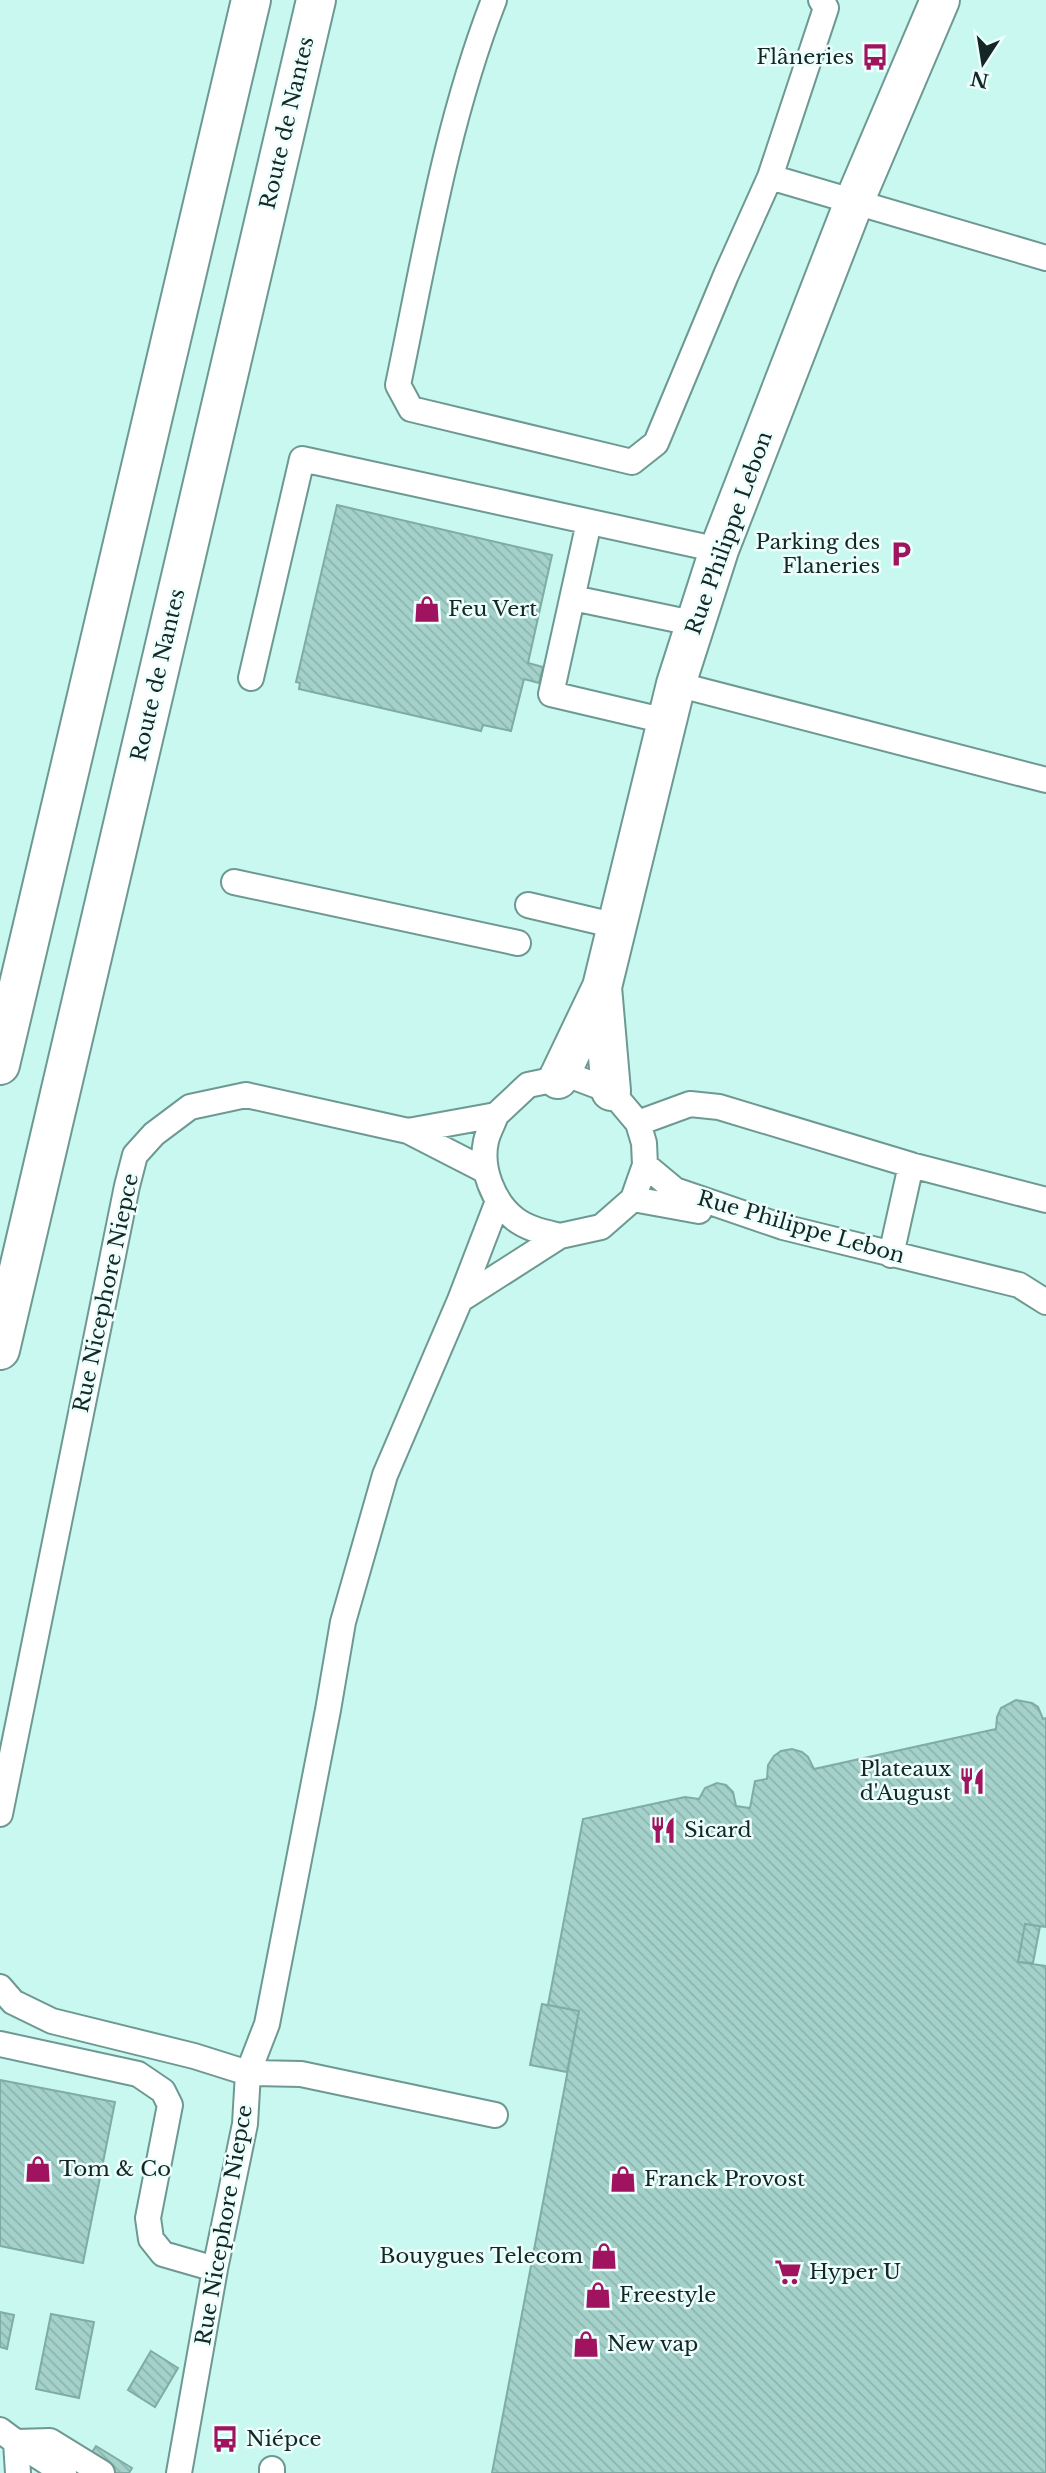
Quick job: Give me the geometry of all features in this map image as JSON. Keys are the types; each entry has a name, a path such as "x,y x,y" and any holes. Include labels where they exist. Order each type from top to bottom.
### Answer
{"main road":[{"path":"0,1065 251,0"},
{"name":"Route de Nantes","path":"0,1350 316,0"},
{"name":"Rue Philippe Lebon","path":"564,1078 602,987 666,721 719,550 854,202 940,0"},
{"path":"602,987 611,1091"}],"lane":[{"path":"494,0 457,110 398,385 411,409 632,462 656,443 770,177 826,8 821,0"},
{"path":"770,177 1046,258"},
{"path":"251,678 302,459 719,550"},
{"path":"589,522 551,694 666,721"},
{"path":"573,598 697,624"},
{"path":"676,684 1046,780"},
{"path":"234,882 517,943"},
{"path":"528,905 617,926"},
{"path":"460,1300 560,1236 601,1227 633,1199 645,1165 644,1143 638,1124 611,1091 564,1078 528,1085 496,1115 485,1143 486,1171 498,1201 515,1219 536,1231 560,1236"},
{"name":"Rue Nicephore Niepce","path":"0,1814 135,1155 154,1134 190,1107 246,1095 408,1130 496,1115"},
{"path":"638,1124 690,1104 719,1107 911,1165 1046,1200"},
{"path":"408,1130 486,1171"},
{"name":"Rue Philippe Lebon","path":"645,1165 675,1190 783,1227 1019,1285 1046,1302"},
{"path":"891,1255 911,1165"},
{"path":"633,1199 783,1227"},
{"name":"Rue Nicephore Niepce","path":"179,2473 215,2269 245,2124 248,2073 267,2024 343,1622 385,1475 460,1300 498,1201"},
{"path":"0,1987 13,2002 52,2021 194,2056 248,2073 301,2074 495,2115"},
{"path":"0,2044 138,2074 163,2091 170,2105 148,2218 151,2239 163,2254 215,2269"},
{"path":"8,2436 18,2473"},
{"path":"8,2436 64,2473"},
{"path":"8,2436 50,2441 102,2473"}],"building":[{"name":"Feu Vert","path":"337,505 552,555 528,663 543,667 539,683 524,679 511,731 483,725 481,731 299,689 300,683 296,682"},
{"name":"Hyper U","path":"1016,1700 1032,1703 1038,1707 1043,1719 1046,1718 1046,1927 1025,1924 1018,1962 1046,1966 1046,2473 492,2473 579,2011 548,2005 583,1819 685,1797 699,1799 705,1788 717,1783 726,1785 733,1792 736,1806 750,1808 755,1781 767,1779 768,1765 781,1751 792,1749 802,1752 814,1769 996,1729 1001,1708"},
{"path":"1025,1924 1040,1926 1033,1963 1018,1962"},
{"path":"542,2004 579,2011 567,2072 530,2065"},
{"path":"0,2080 115,2102 83,2263 0,2246"},
{"path":"0,2312 14,2315 7,2349 0,2347"},
{"path":"51,2314 94,2322 79,2398 36,2389"},
{"path":"151,2351 178,2368 155,2407 128,2390"},
{"path":"96,2446 132,2468 129,2473 79,2473"}],"place":[{"name":"Flâneries","path":"875,57"},
{"name":"Parking des Flaneries","path":"901,554"},
{"name":"Feu Vert","path":"427,609"},
{"name":"Plateaux d'August","path":"972,1781"},
{"name":"Sicard","path":"663,1830"},
{"name":"Tom & Co","path":"38,2169"},
{"name":"Franck Provost","path":"623,2179"},
{"name":"Bouygues Telecom","path":"604,2256"},
{"name":"Hyper U","path":"788,2272"},
{"name":"Freestyle","path":"598,2295"},
{"name":"New vap","path":"586,2344"},
{"name":"Niépce","path":"225,2439"}]}
